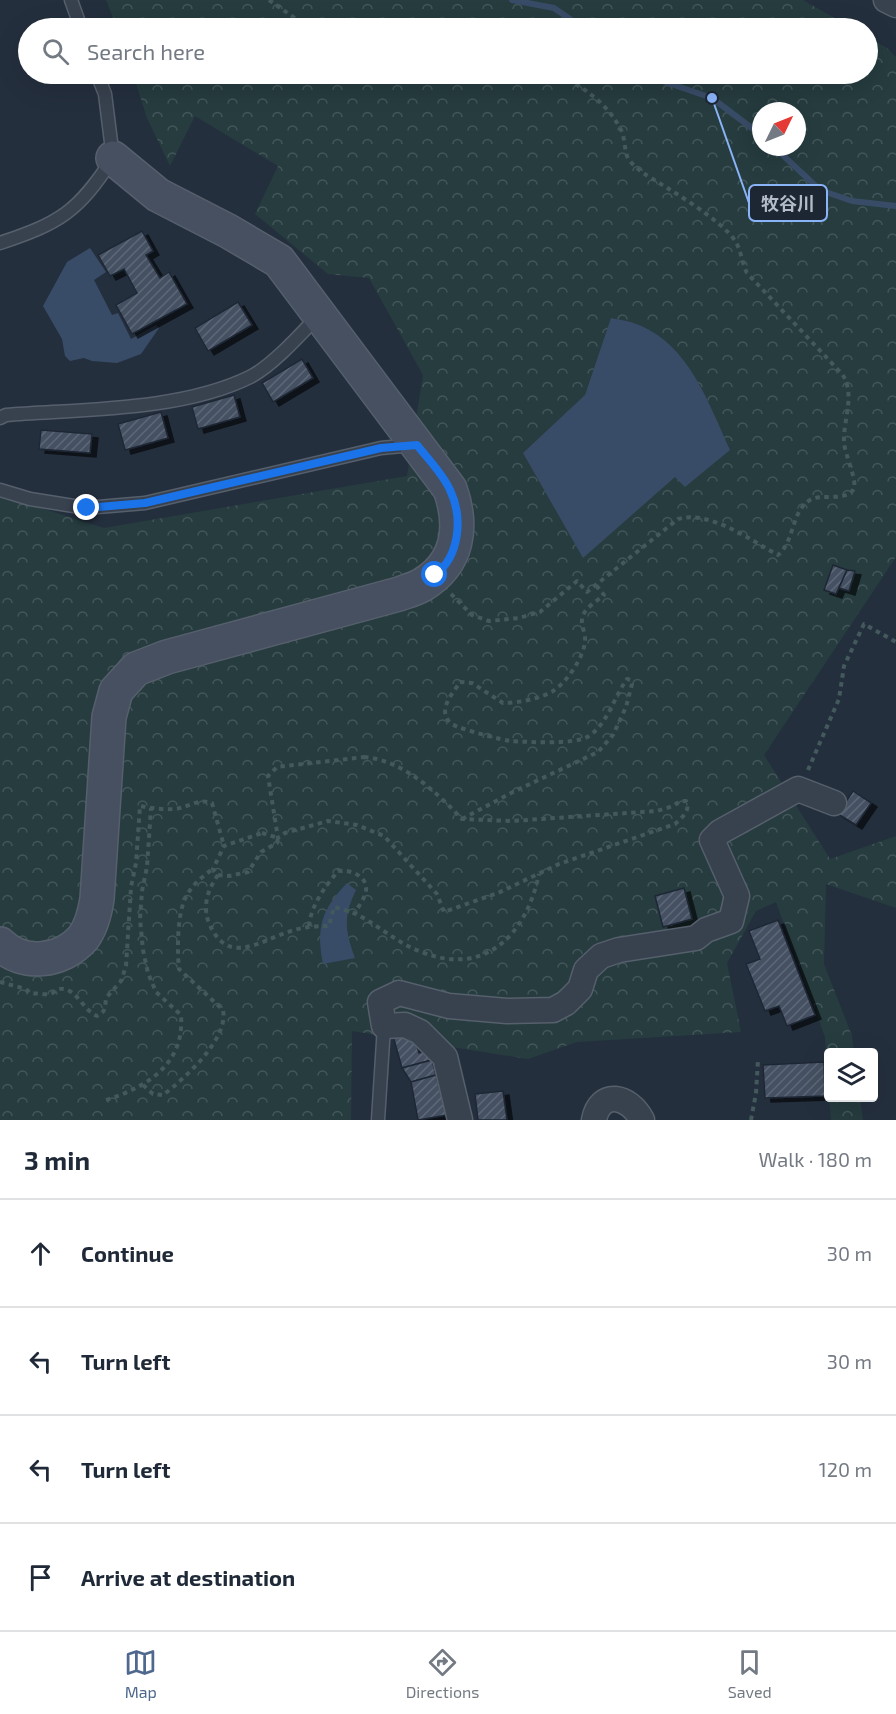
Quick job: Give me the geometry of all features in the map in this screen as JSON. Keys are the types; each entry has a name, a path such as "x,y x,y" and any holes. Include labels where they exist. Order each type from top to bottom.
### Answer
{"street":[{"path":"886,0 896,5"},
{"path":"0,944 7,951 23,957 52,958 69,951 84,937 93,919 97,899 109,717 116,692 136,669 167,657 421,586 441,570 453,549 458,528 457,509 450,489 279,261 228,231 158,195 113,158"},
{"path":"460,1120 445,1057 420,1032 405,1025 384,1026 380,1002 399,993 449,1006 507,1011 553,1010 566,1003 580,989 586,970 601,956 620,950 688,940 731,921 737,896 712,840 720,832 798,789 834,803"},
{"path":"594,1120 596,1113 604,1103 614,1098 625,1100 636,1108 642,1120"}],"lane":[{"path":"71,0 77,18"},
{"path":"0,243 59,220 80,203 113,158 105,94 101,84"},
{"path":"0,417 139,405 207,393 252,376 288,346 320,314"},
{"path":"0,490 30,499 87,508 145,503 381,448 417,445"},
{"path":"378,1120 384,1026"}],"path":[{"path":"269,0 295,18"},
{"path":"435,575 472,615 489,621 519,618 540,612 577,581 587,592 678,519 689,516 707,518 778,555 785,550 803,506 811,498 844,495 852,492 855,487 844,445 843,427 848,399 846,379 747,273 736,243 719,224 643,173 627,158 621,130 600,101 575,84"},
{"path":"462,819 598,752 613,735 626,707 632,684 627,679 600,726 588,737 575,741 509,741 454,726 447,718 445,711 446,703 460,682 466,681 503,703 535,698 552,692 569,674 582,654 586,640 582,619 586,611 604,596 596,585"},
{"path":"798,789 839,699 844,666 864,624 896,642"},
{"path":"213,869 218,875 229,876 248,872 261,852 277,843 268,776 277,768 364,758 377,759 394,766 435,791 462,819 512,820 657,810 673,806 680,801 686,801 688,806 686,813 675,824 559,864 498,893 444,912 437,894 384,836 357,825 328,821 285,833 278,838"},
{"path":"0,982 26,989 30,993 50,994 57,989 64,988 91,1014 97,1016 103,1013 105,998 121,981 126,966 131,887 136,863 140,806 173,810 194,802 212,803 224,846 213,869 202,876 186,896 177,954 179,969 223,1010 224,1016 220,1031 210,1049 163,1095 153,1094 143,1085"},
{"path":"106,1100 143,1085 154,1076 175,1051 180,1042 182,1029 181,1015 156,992 148,974 143,950 140,919 147,867 150,807"},
{"path":"224,846 262,833 278,838"},
{"path":"309,926 316,903 338,871 347,869 365,882 366,891 355,914"},
{"path":"218,875 212,884 206,907 210,925 225,944 235,948 244,948 309,926 329,926 334,907 355,914 403,944 428,955 465,960 492,952 514,932 532,900 540,873"},
{"path":"751,1120 756,1094 758,1060"}],"green space":[{"path":"106,0 803,0 834,18 113,18"},
{"path":"878,43 896,57 896,557 764,755 830,859 896,836 896,908 826,884 824,964 852,1036 854,1048 826,1048 825,1037 776,902 756,911 727,963 741,1032 577,1042 528,1059 352,1031 351,1120 0,1120 0,495 104,528 407,476 423,375 369,278 328,274 255,214 278,166 195,116 170,166 147,118 136,84 878,84"},
{"path":"829,1102 861,1102 863,1120 831,1120"}],"water":[{"path":"90,248 106,272 94,280 112,315 118,313 131,339 156,325 159,328 141,354 117,363 84,358 70,361 65,356 62,339 43,306 67,262"},
{"path":"611,318 639,325 656,334 671,346 695,378 730,450 685,487 675,477 583,558 523,453 585,395"},
{"path":"347,883 356,890 347,916 347,931 355,958 323,964 320,940 323,920 331,902"}],"building":[{"path":"142,231 153,251 146,255 160,278 169,272 187,304 132,334 116,305 137,293 124,269 110,276 98,255"},
{"path":"238,302 252,325 208,351 195,328"},
{"path":"302,359 313,378 273,402 262,383"},
{"path":"234,395 240,417 198,429 192,407"},
{"path":"161,412 168,438 125,450 118,424"},
{"path":"41,430 92,434 90,453 39,449"},
{"path":"833,565 847,570 836,594 824,590"},
{"path":"847,570 855,571 849,591 839,588"},
{"path":"853,791 871,803 856,825 838,814"},
{"path":"684,888 692,919 663,927 655,896"},
{"path":"778,920 815,1015 787,1026 779,1006 765,1011 746,964 760,959 749,931"},
{"path":"407,1032 415,1038 419,1053 429,1050 432,1060 402,1068 393,1036"},
{"path":"432,1060 436,1075 411,1082 402,1068"},
{"path":"824,1062 824,1096 765,1098 763,1065"},
{"path":"436,1075 447,1115 418,1120 411,1082"},
{"path":"503,1091 507,1120 478,1120 475,1094"}],"waterway":[{"path":"512,0 554,8 568,18"},
{"path":"671,84 712,98 752,128"},
{"path":"784,156 820,190 852,201 896,206"}],"place":[{"name":"牧谷川","path":"712,98"}],"route":[{"path":"87,508 145,503 381,448 417,445 450,489 457,509 458,528 453,549 441,570 435,575"}]}
